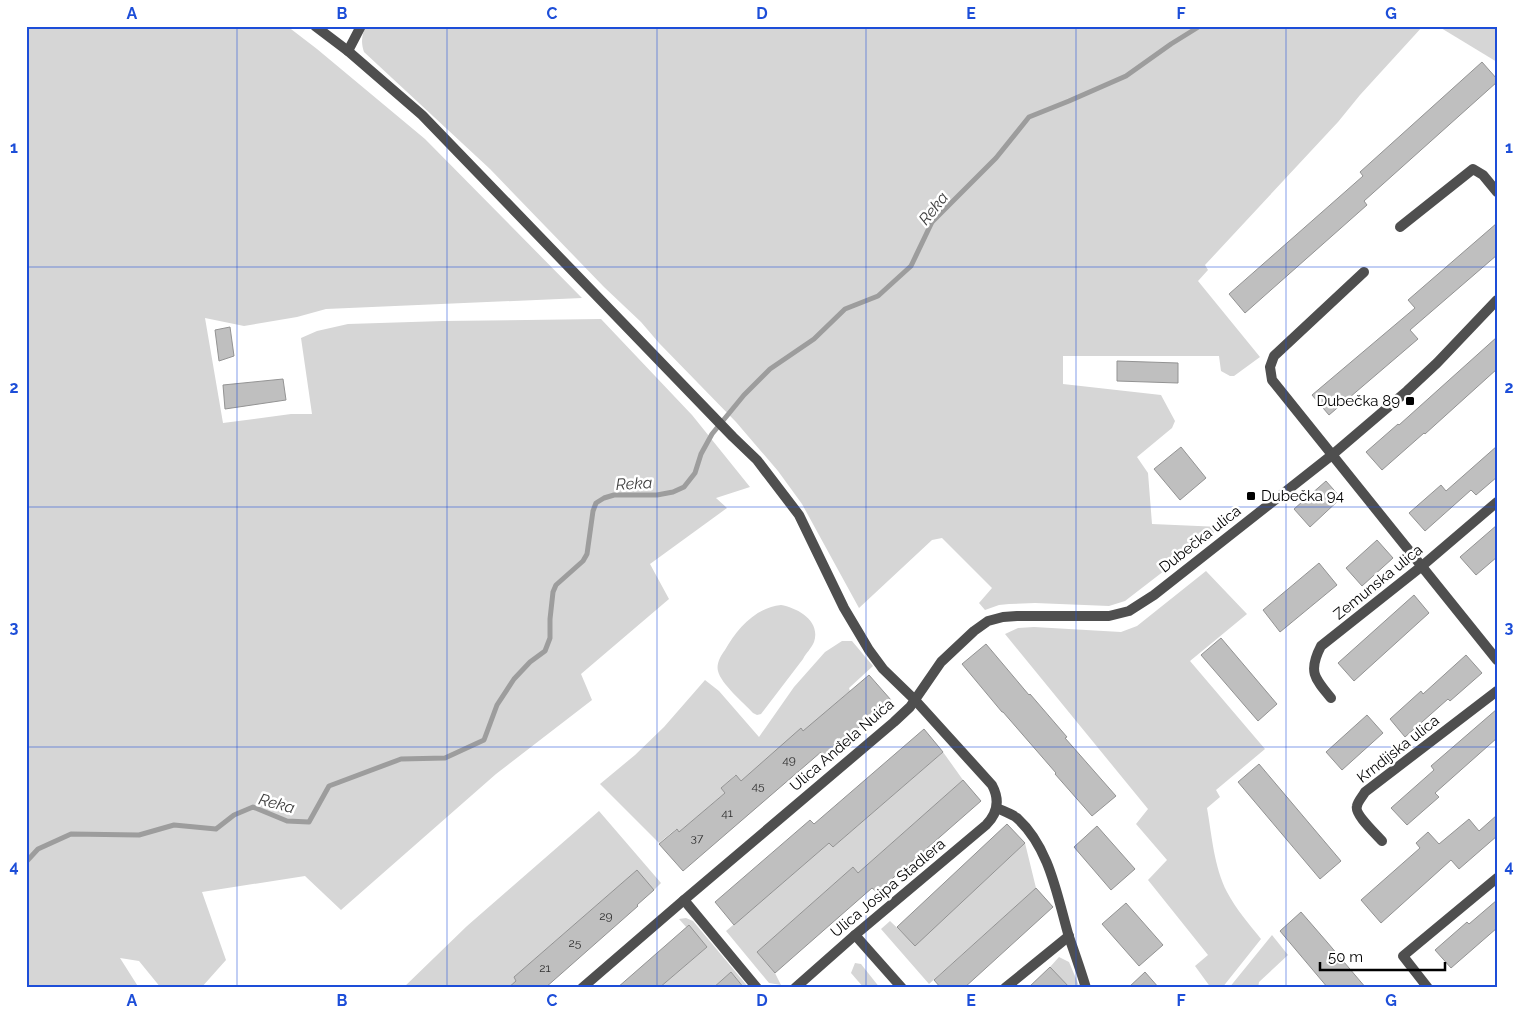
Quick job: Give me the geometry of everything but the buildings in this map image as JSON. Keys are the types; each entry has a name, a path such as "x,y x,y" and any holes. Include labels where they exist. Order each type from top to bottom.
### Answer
{"street":[{"path":"315,26 348,51 422,114 757,460 799,515 850,621 883,669 915,700"},
{"path":"348,51 361,26"},
{"path":"1400,227 1473,169 1483,175 1497,192"},
{"path":"1364,272 1274,356 1270,367 1272,380 1497,660"},
{"name":"Dubečka ulica","path":"915,700 941,662 974,631 988,621 1017,616 1109,616 1130,611 1154,595 1332,455 1425,374 1497,300"},
{"name":"Zemunska ulica","path":"1331,698 1317,681 1314,671 1315,658 1321,646 1422,566 1497,502"},
{"name":"Krndijska ulica","path":"1382,841 1359,816 1356,810 1365,792 1497,691"},
{"name":"Ulica Anđela Nuića","path":"582,988 894,722 915,700 992,785 996,792 997,808"},
{"path":"997,808 1016,817 1042,852 1059,896 1069,936 1086,988"},
{"name":"Ulica Josipa Stadlera","path":"795,988 986,825 993,817 997,808"},
{"path":"1428,988 1403,956 1497,878"},
{"path":"684,900 757,988"},
{"path":"855,935 902,988"},
{"path":"1005,988 1069,936"}],"shaded area":[{"path":"26,26 287,26 425,139 582,298 326,309 297,317 244,326 205,318 223,423 291,414 312,414 301,338 317,331 348,324 601,319 692,415 750,487 716,498 727,508 650,564 669,599 581,674 592,700 496,774 341,910 305,876 202,892 226,960 201,988 161,988 139,961 120,958 139,988 26,988"},
{"path":"367,26 1423,26 1338,122 1205,265 1208,270 1198,281 1260,357 1234,376 1230,376 1221,371 1219,356 1063,356 1063,384 1161,395 1175,421 1172,428 1137,457 1148,473 1152,524 1221,527 1125,601 1109,606 1035,603 1009,604 985,610 979,603 992,588 942,538 932,540 859,608 802,504 778,471 736,422 641,322 604,287 490,169 364,52 362,39"},
{"path":"1444,26 1497,26 1497,62 1441,28"},
{"path":"1206,571 1247,614 1190,661 1265,749 1216,790 1220,797 1207,808 1219,872 1227,892 1261,939 1222,988 1211,988 1195,966 1208,955 1148,880 1167,860 1136,824 1148,809 1005,634 1018,628 1034,627 1121,632 1137,626"},
{"path":"781,605 801,612 811,622 814,628 814,642 761,714 757,715 723,682 718,671 718,663 741,627 763,610"},
{"path":"842,641 852,641 873,666 849,688 850,691 804,731 801,729 741,781 735,775 721,788 725,793 679,832 676,829 659,843 600,784 635,755 664,727 705,680 719,691 759,737 794,687 825,652"},
{"path":"943,752 963,780 858,873 853,867 757,952 775,973 781,985 769,983 726,931 829,843 833,847"},
{"path":"599,811 661,883 654,890 636,871 514,977 516,981 508,988 403,988 467,926"},
{"path":"1025,843 1036,888 929,984 881,929 890,921 915,945"},
{"path":"686,918 693,921 749,988 744,988 731,972 713,988 659,988 707,947 689,926 687,928 679,919"},
{"path":"1272,935 1288,955 1259,982 1258,988 1229,988"},
{"path":"1059,957 1069,962 1080,988 1066,988 1068,986 1050,967"},
{"path":"855,963 861,964 880,988 864,988 851,973"}],"waterway":[{"name":"Reka","path":"26,862 38,849 71,834 139,835 174,825 216,829 234,815 253,807 287,821 309,822 329,786 401,759 445,758 484,740 497,705 514,679 530,662 545,651 550,638 553,592 556,585 583,561 587,554 593,511 596,503 614,495 657,495 673,492 684,487 695,473 701,454 712,434 744,395 770,369 814,339 845,309 878,296 911,266 932,222 996,158 1029,117 1126,76 1200,26"}],"place":[{"name":"Dubečka 89","path":"1410,401"},
{"name":"Dubečka 94","path":"1251,496"}]}
